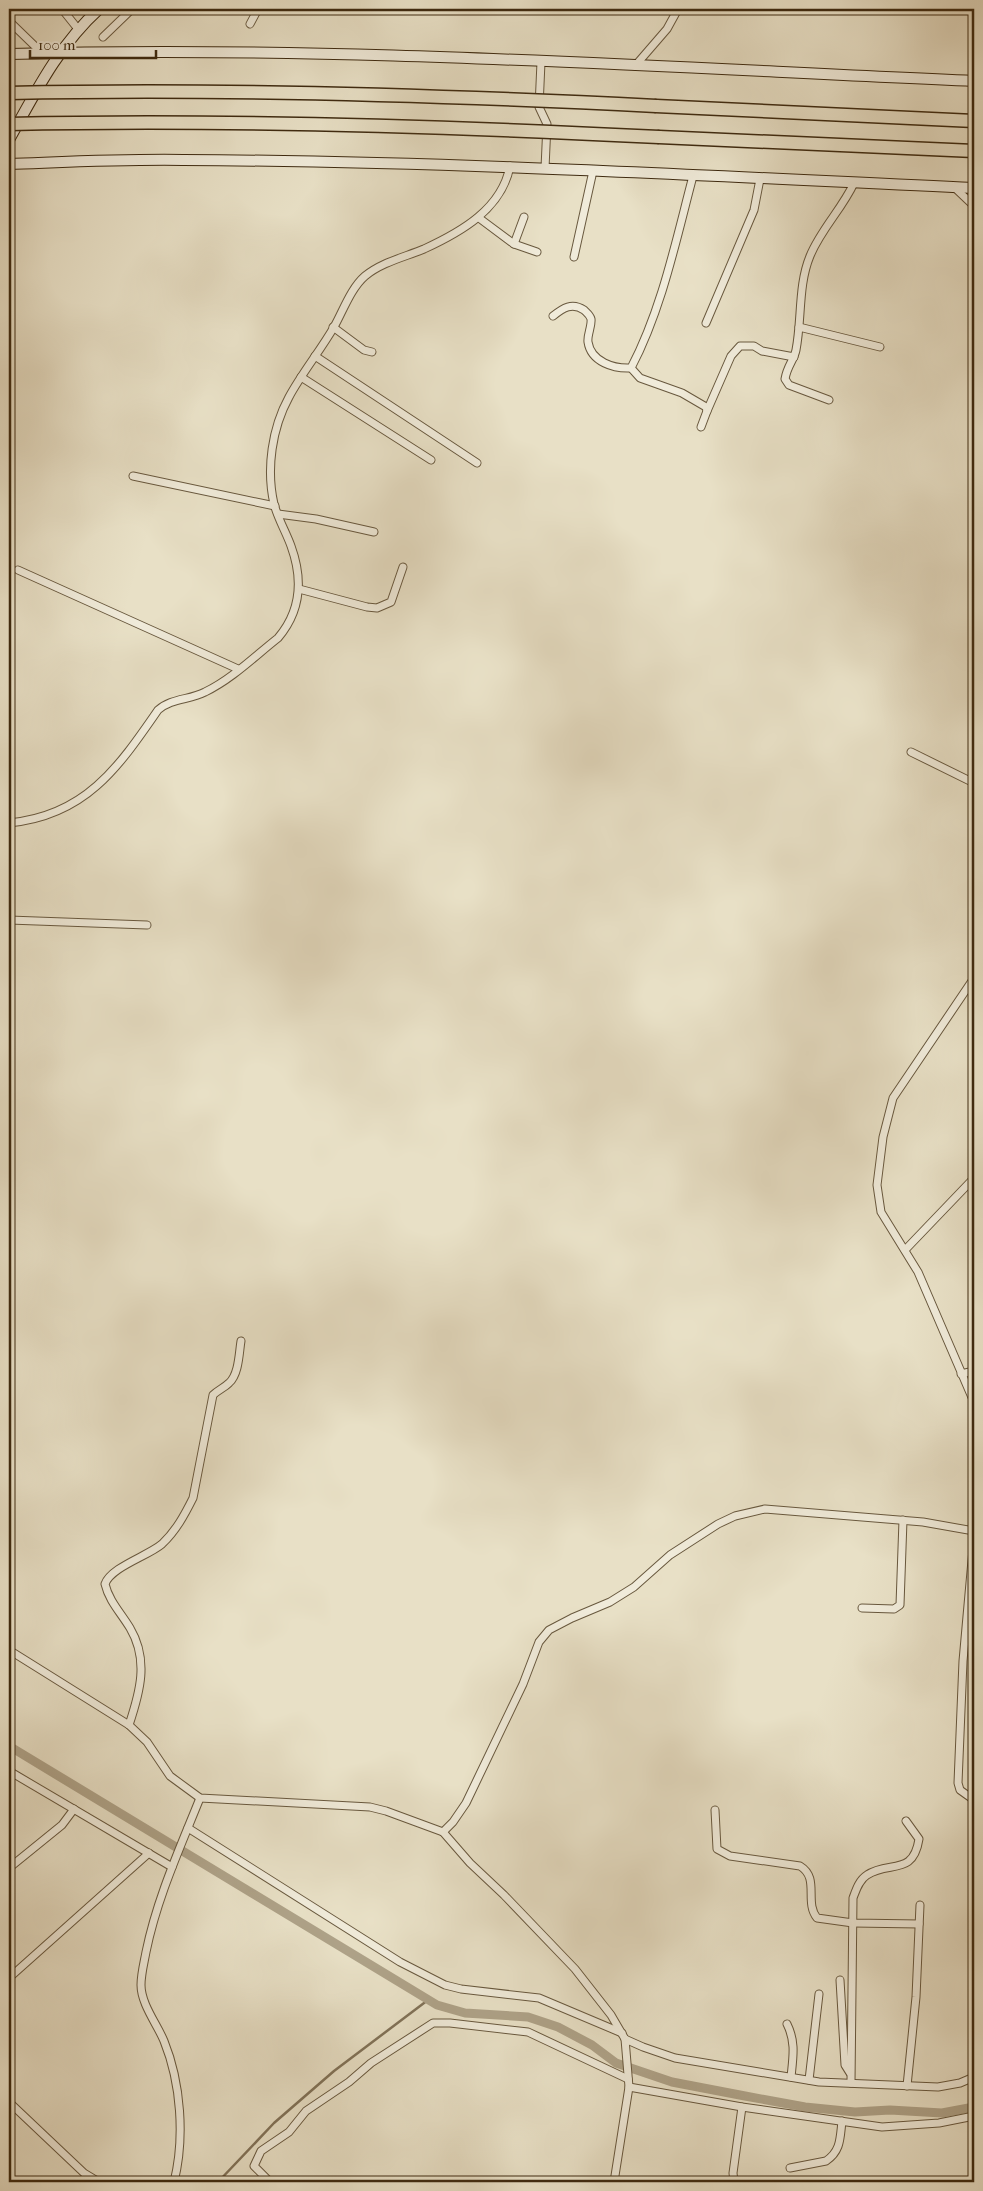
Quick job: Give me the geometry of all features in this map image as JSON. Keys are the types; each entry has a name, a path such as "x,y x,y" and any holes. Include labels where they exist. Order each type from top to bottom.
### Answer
{"highway":[{"path":"9,93 140,91 366,93 974,120"},
{"path":"9,124 184,122 328,124 974,152"}],"main road":[{"path":"9,140 60,53 78,29 99,9"},
{"path":"9,54 238,52 541,62 974,81"},
{"path":"9,164 181,160 510,166 974,188"}],"street":[{"path":"62,9 78,29"},
{"path":"103,36 132,9"},
{"path":"250,24 258,9"},
{"path":"635,66 667,29 678,9"},
{"path":"9,21 42,53"},
{"path":"541,62 539,107 547,124 545,168"},
{"path":"9,823 48,816 82,798 124,758 158,710 164,705 204,693 278,638 286,629 296,608 299,589 295,561 275,506 272,465 276,430 289,397 333,328 358,283 365,276 392,261 425,248 479,218 495,201 508,175 510,166"},
{"path":"574,257 593,171"},
{"path":"631,368 642,347 654,314 672,256 693,176"},
{"path":"706,323 754,210 760,179"},
{"path":"829,400 786,382 787,368 794,357 803,282 810,255 833,216 846,199 854,183"},
{"path":"954,187 974,206"},
{"path":"514,244 524,217"},
{"path":"479,218 514,244 537,252"},
{"path":"553,316 570,306 576,305 582,309 590,315 588,341 592,352 607,365 619,369 631,368"},
{"path":"799,327 880,347"},
{"path":"333,328 364,350 372,352"},
{"path":"701,427 706,411 731,356 740,346 754,346 762,351 794,357"},
{"path":"315,356 477,463"},
{"path":"631,368 640,378 682,393 702,404 706,407 706,411"},
{"path":"302,377 431,460"},
{"path":"133,476 275,506"},
{"path":"278,514 316,519 374,532"},
{"path":"299,589 377,608 391,602 403,567"},
{"path":"18,570 238,669"},
{"path":"912,752 974,783"},
{"path":"9,920 147,925"},
{"path":"974,978 893,1098 886,1118 878,1168 877,1199 886,1222 905,1250 929,1295 974,1402"},
{"path":"905,1250 974,1178"},
{"path":"129,1725 142,1684 141,1658 131,1630 108,1595 105,1584 112,1575 161,1545 171,1535 186,1512 193,1498 213,1395 229,1383 234,1374 241,1340"},
{"path":"961,1374 974,1371"},
{"path":"443,1832 453,1822 466,1803 523,1684 539,1642 549,1630 610,1602 634,1587 670,1556 696,1537 735,1516 765,1509 903,1520 952,1526 974,1531"},
{"path":"862,1608 894,1609 900,1605 903,1520"},
{"path":"974,1538 963,1661 958,1783 960,1790 974,1800"},
{"path":"9,1650 129,1725 147,1742 170,1776 200,1798 370,1807 443,1832 470,1864 511,1902 575,1969 611,2015 625,2039 628,2079 614,2182"},
{"path":"9,1771 172,1867"},
{"path":"174,2182 181,2131 172,2063 164,2040 145,2001 141,1987 149,1938 172,1867 200,1798"},
{"path":"9,1868 62,1825 74,1810"},
{"path":"715,1810 717,1849 730,1856 800,1866 805,1869 812,1883 811,1909 817,1918 853,1923 919,1924"},
{"path":"851,2083 853,1898 858,1885 866,1875 902,1865 911,1860 917,1852 919,1839 906,1821"},
{"path":"188,1828 400,1962 431,1979 461,1989 539,1998 625,2039 675,2058 809,2080 851,2083 938,2087 960,2083 974,2077"},
{"path":"9,1978 149,1853"},
{"path":"907,2086 916,1997 920,1905"},
{"path":"840,1980 846,2066 851,2074"},
{"path":"809,2080 818,1994"},
{"path":"270,2182 254,2166 261,2152 289,2132 310,2108 349,2082 371,2063 433,2023 450,2022 528,2032 628,2079 742,2107 882,2127 940,2123 974,2116"},
{"path":"787,2024 793,2036 794,2048 790,2077"},
{"path":"9,2102 84,2173 99,2182"},
{"path":"734,2182 733,2173 742,2107"},
{"path":"790,2168 826,2161 831,2158 839,2146 842,2121"}],"waterway":[{"path":"9,1746 437,2005 465,2013 528,2017 558,2027 592,2045 616,2063 672,2082 745,2096 805,2107 855,2112 890,2110 942,2113 974,2107"},
{"path":"218,2182 274,2123 334,2071 428,2000"}]}
